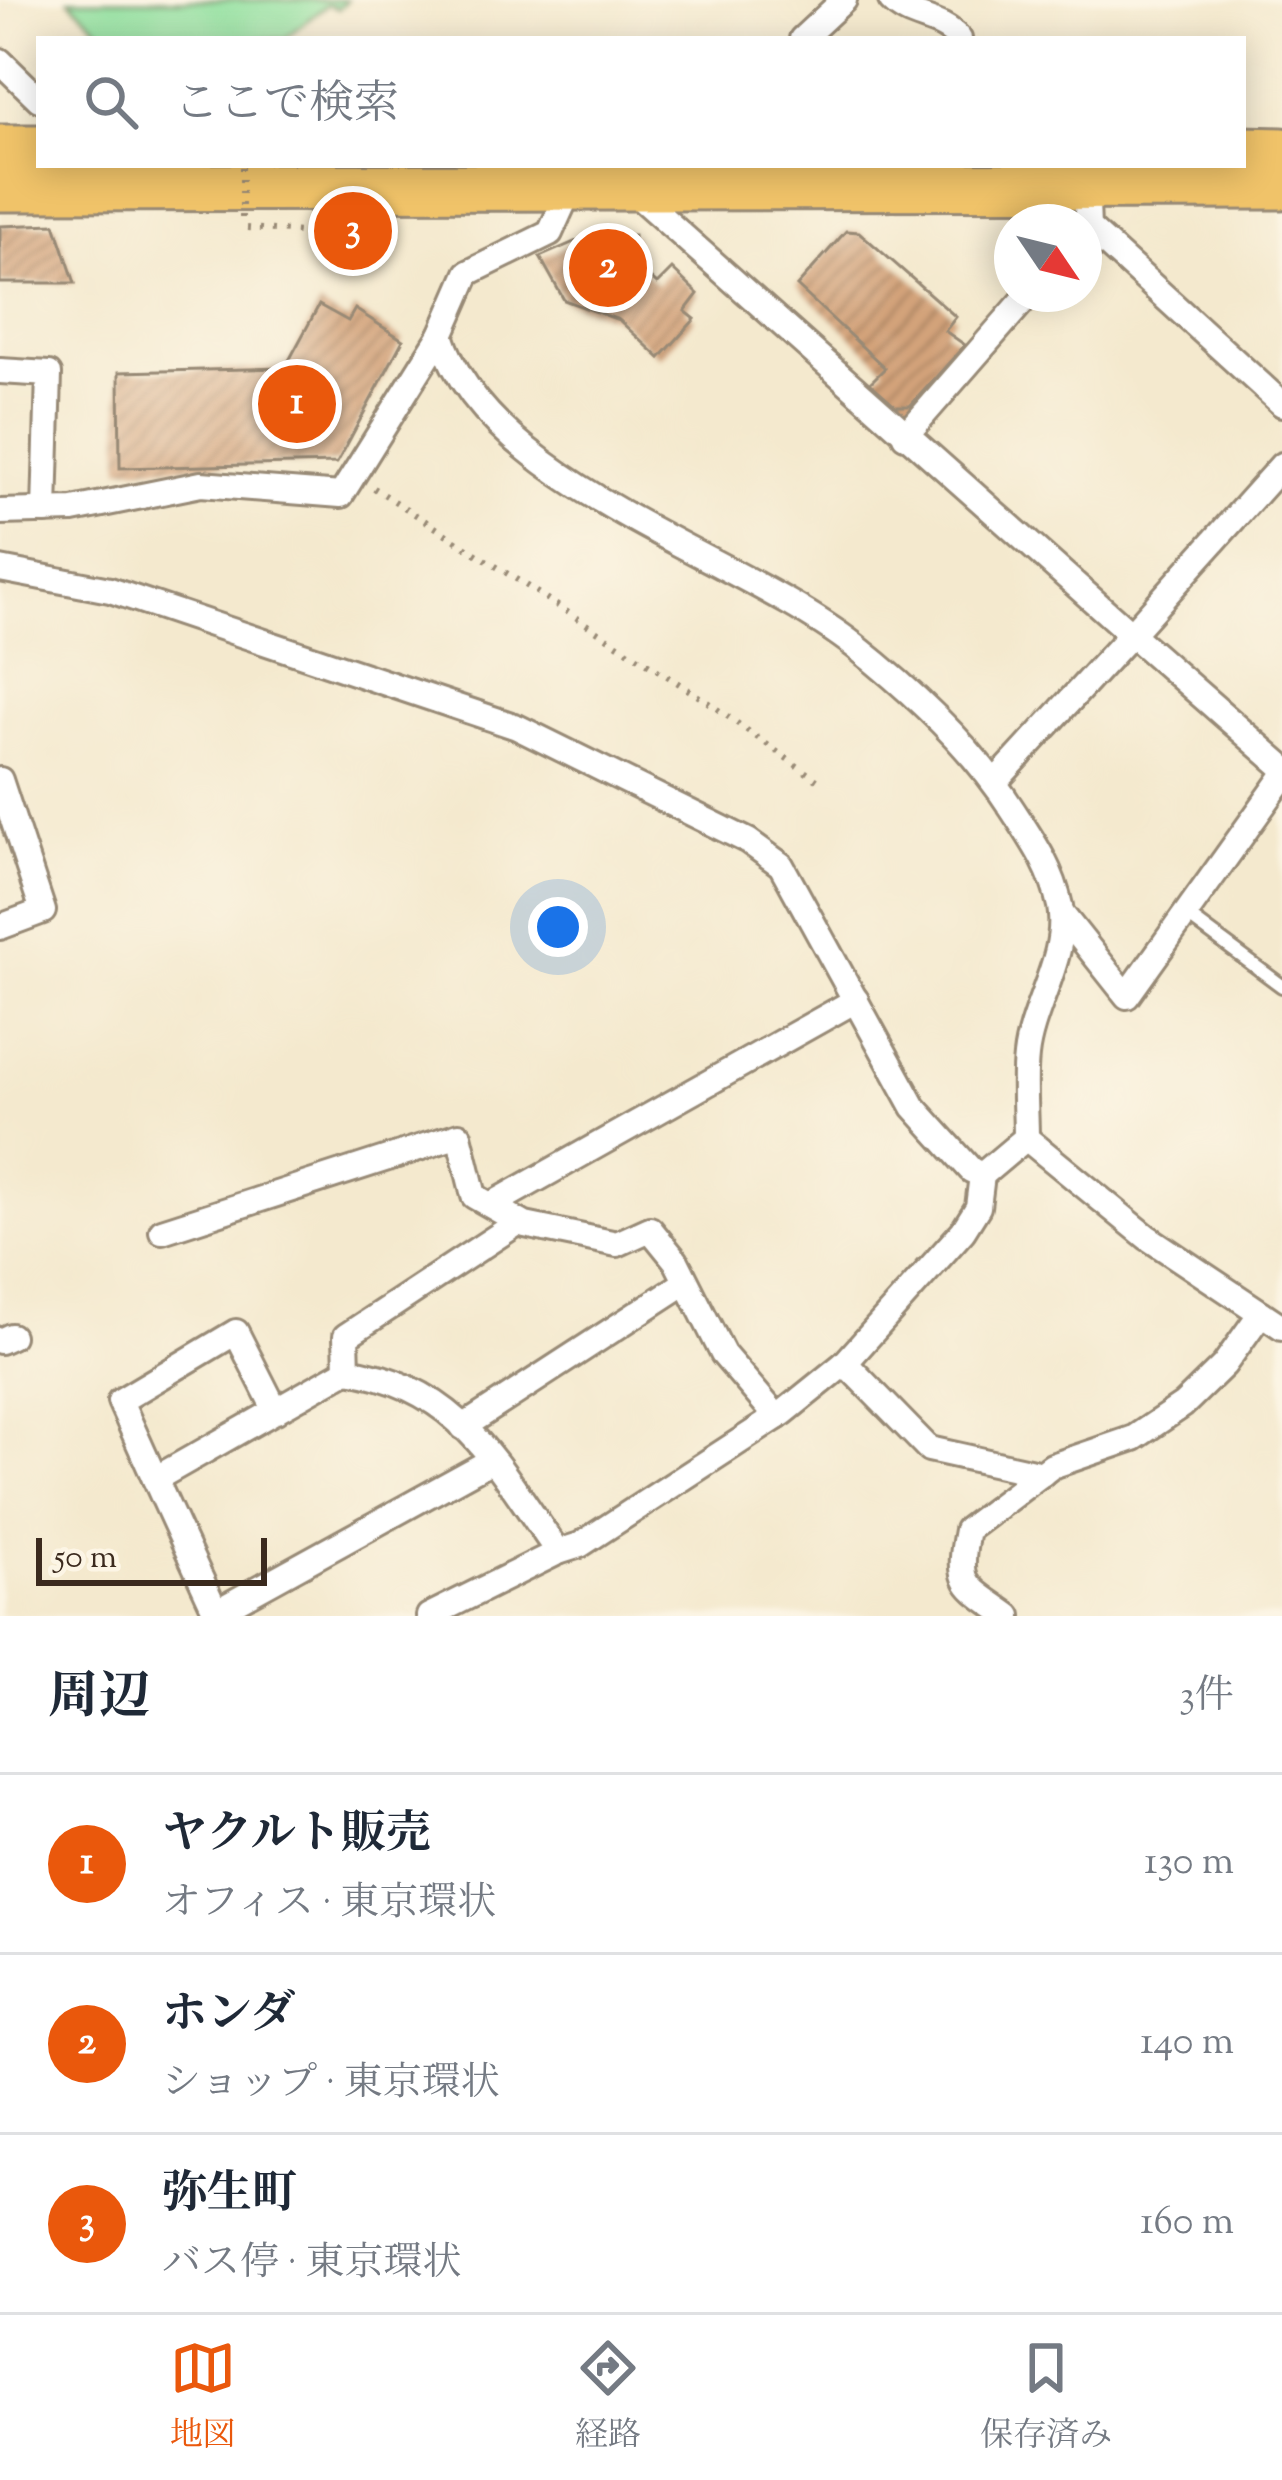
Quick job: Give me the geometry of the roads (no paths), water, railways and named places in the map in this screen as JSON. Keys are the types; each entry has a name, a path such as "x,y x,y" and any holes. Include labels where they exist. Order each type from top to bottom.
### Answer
{"highway":[{"path":"0,148 36,148"},
{"path":"1246,150 1282,151"},
{"path":"0,188 629,188 1086,203 1282,186"}],"street":[{"path":"805,36 844,0"},
{"path":"891,0 901,11 941,22 956,36"},
{"path":"0,61 36,96"},
{"path":"629,188 1282,766"},
{"path":"0,512 45,511 201,484 341,495 441,335 468,273 550,233 569,190"},
{"path":"1086,203 1282,404"},
{"path":"904,436 1014,312"},
{"path":"441,335 449,362 504,433 585,488 853,644 995,782 1052,870 1061,913 1052,968 1026,1054 1027,1138 1147,1237 1272,1320 1184,1406 1134,1438 1042,1474 967,1530 959,1570 963,1583 1009,1616"},
{"path":"0,370 49,374 45,511"},
{"path":"995,782 1282,465"},
{"path":"0,569 110,590 517,727 748,841 781,865 914,1107 982,1175"},
{"path":"1061,913 1126,996 1282,779"},
{"path":"0,780 43,911 0,927"},
{"path":"491,1205 856,1000"},
{"path":"162,1231 459,1136 474,1196 519,1222 617,1244 650,1229 686,1282 723,1354 777,1417"},
{"path":"429,1616 580,1545 777,1417 845,1363 963,1231 978,1207 982,1175 1027,1138"},
{"path":"347,1370 346,1336 519,1222"},
{"path":"463,1427 686,1282"},
{"path":"276,1411 236,1332 119,1401 218,1614 492,1460"},
{"path":"845,1363 929,1449 1042,1474"},
{"path":"155,1479 347,1370 434,1397 492,1460 558,1552"}],"lane":[{"path":"1185,914 1282,986"}],"place":[{"name":"弥生町","path":"353,231"},
{"name":"ホンダ","path":"608,268"},
{"name":"ヤクルト販売","path":"297,404"}]}
